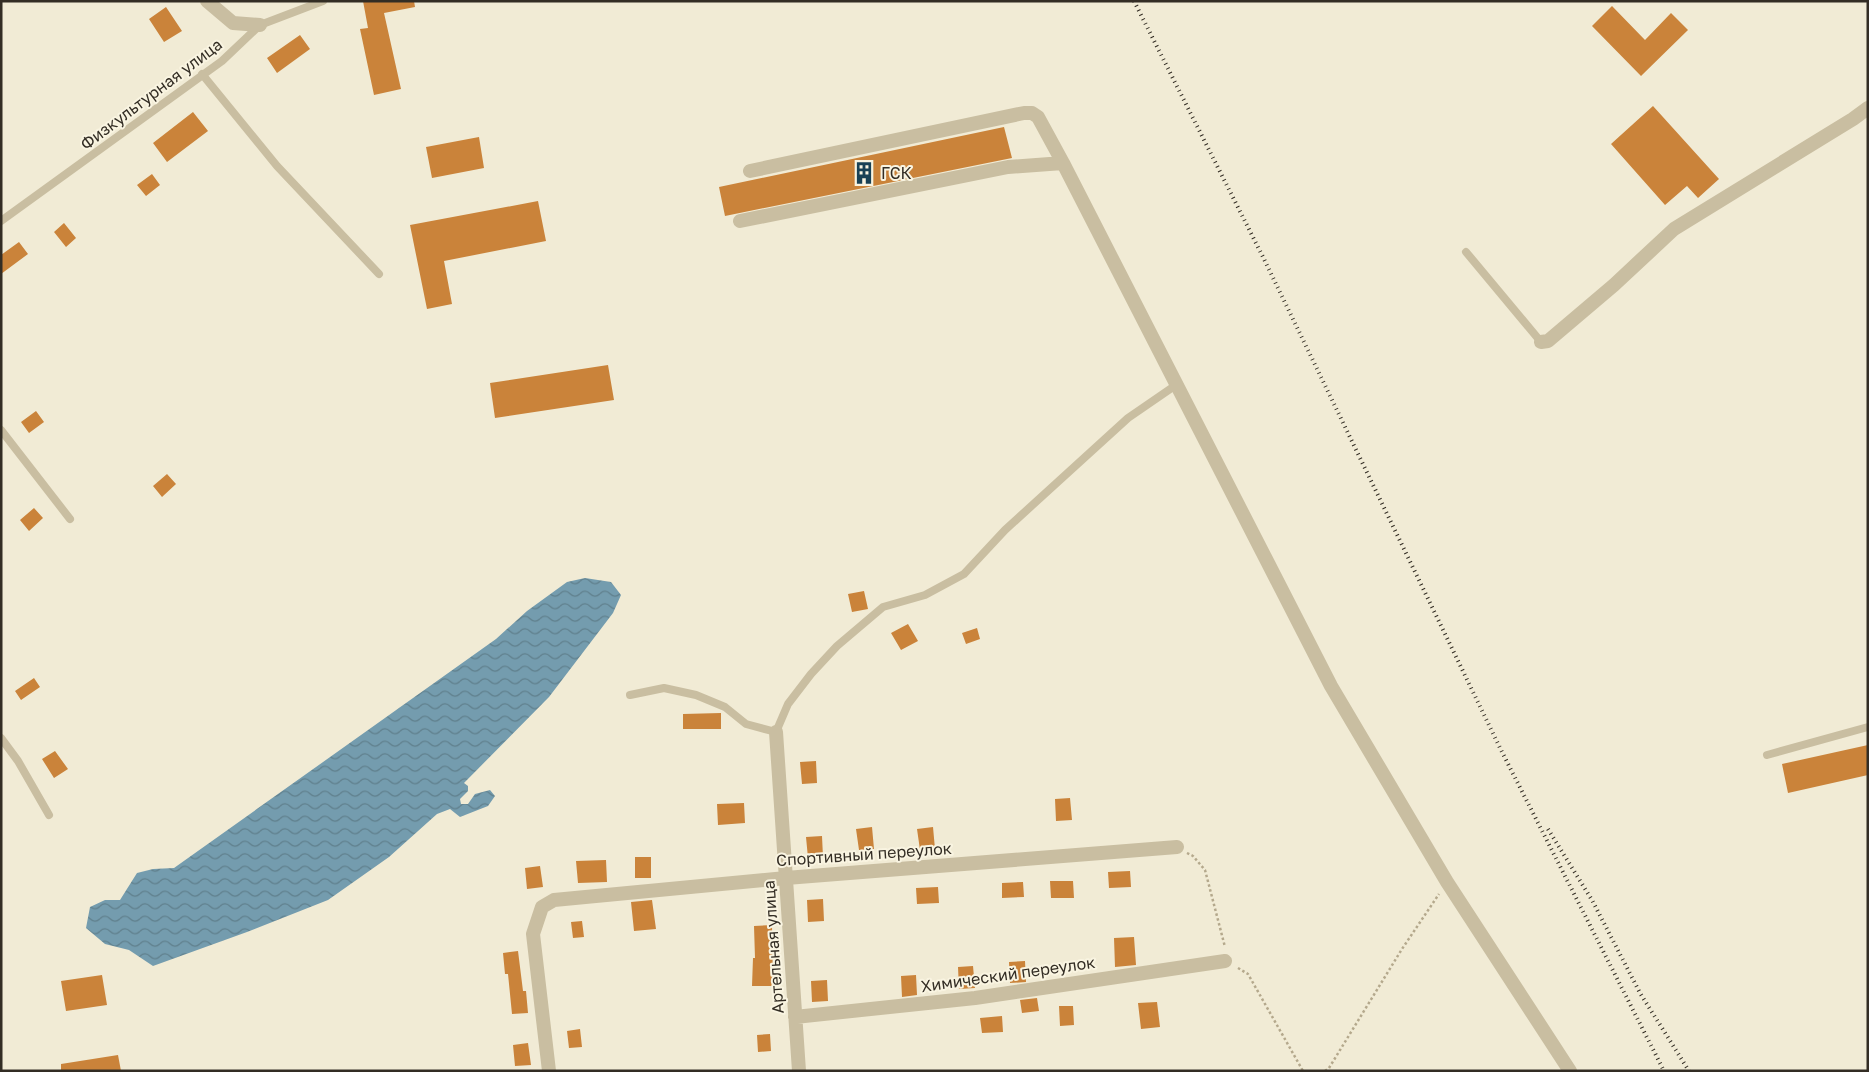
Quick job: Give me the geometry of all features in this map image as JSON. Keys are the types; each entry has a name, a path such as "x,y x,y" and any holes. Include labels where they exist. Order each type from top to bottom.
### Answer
{"street":[{"path":"207,1 233,23 260,25"},
{"path":"1541,342 1548,341 1614,285 1674,229 1868,108"},
{"path":"750,171 1024,113 1032,113 1038,117 1331,686 1447,882 1570,1071"},
{"path":"740,221 1008,167 1063,163"},
{"name":"Артельная улица","path":"776,732 799,1071"},
{"name":"Спортивный переулок","path":"549,1071 533,934 542,907 554,900 786,878 1177,847"},
{"name":"Химический переулок","path":"796,1017 975,998 1225,961"}],"lane":[{"name":"Физкультурная улица","path":"1,221 222,61 260,25 323,1"},
{"path":"202,74 277,166 379,274"},
{"path":"1466,252 1541,342"},
{"path":"630,695 664,688 696,695 725,707 746,724 776,732 788,704 811,674 837,646 884,607 925,595 964,574 1005,530 1128,418 1176,385"},
{"path":"1,430 70,518"},
{"path":"1767,755 1868,727"},
{"path":"1,738 18,761 49,815"}],"path":[{"path":"1325,1071 1329,1068 1402,949 1447,882"}],"water":[{"path":"585,578 611,582 621,595 613,613 549,697 464,783 468,786 468,791 460,799 461,804 468,804 475,794 490,790 495,796 488,806 460,817 450,809 437,814 389,857 328,900 153,966 129,950 105,944 86,928 90,907 105,900 120,900 137,873 153,869 174,868 496,639 527,611 567,582"}],"building":[{"path":"363,1 414,1 415,7 384,13 401,89 374,95 360,29 368,28"},
{"path":"1612,6 1645,40 1671,13 1688,30 1641,76 1592,26"},
{"path":"166,7 182,31 164,42 149,19"},
{"path":"300,35 310,49 277,73 267,58"},
{"path":"1653,106 1719,179 1698,198 1687,186 1665,205 1611,144"},
{"path":"193,112 208,131 167,162 153,143"},
{"name":"ГСК","path":"1004,127 1012,158 725,216 719,187"},
{"path":"479,137 484,168 432,178 426,147"},
{"path":"152,174 160,185 146,196 137,185"},
{"path":"538,201 546,241 444,261 452,304 427,309 410,225"},
{"path":"64,223 76,238 66,247 54,232"},
{"path":"19,242 28,254 1,274 1,255"},
{"path":"608,365 614,400 495,418 490,383"},
{"path":"36,411 44,422 29,433 21,422"},
{"path":"167,474 176,484 162,497 153,486"},
{"path":"34,508 43,518 29,531 20,520"},
{"path":"864,591 868,609 852,612 848,594"},
{"path":"908,624 918,641 901,650 891,633"},
{"path":"977,628 980,639 966,644 962,633"},
{"path":"34,678 40,687 21,700 15,691"},
{"path":"721,713 721,729 683,729 683,714"},
{"path":"1868,745 1868,775 1788,793 1782,764"},
{"path":"55,751 68,769 54,778 42,759"},
{"path":"816,761 817,783 802,784 800,762"},
{"path":"1070,798 1072,820 1056,821 1055,799"},
{"path":"744,803 745,823 718,825 717,804"},
{"path":"872,827 874,849 859,850 856,829"},
{"path":"933,827 935,849 920,850 917,829"},
{"path":"822,836 823,857 808,858 806,837"},
{"path":"635,857 651,857 651,878 635,878"},
{"path":"606,860 607,882 578,883 576,861"},
{"path":"540,866 543,887 527,889 525,868"},
{"path":"1130,871 1131,887 1109,888 1108,872"},
{"path":"1050,881 1073,881 1074,898 1051,898"},
{"path":"1023,882 1024,897 1002,898 1002,883"},
{"path":"938,887 939,903 917,904 916,888"},
{"path":"823,899 824,921 808,922 807,900"},
{"path":"652,900 656,929 634,931 631,902"},
{"path":"582,921 584,937 573,938 571,922"},
{"path":"772,925 773,986 752,986 753,958 755,958 754,926"},
{"path":"1134,937 1136,965 1115,967 1114,938"},
{"path":"518,951 523,991 526,991 528,1013 512,1014 508,974 505,974 503,953"},
{"path":"1025,961 1026,982 1010,983 1009,962"},
{"path":"973,966 975,988 959,989 958,967"},
{"path":"102,975 107,1005 66,1011 61,981"},
{"path":"916,975 917,995 902,997 901,976"},
{"path":"827,980 828,1001 812,1002 811,981"},
{"path":"1037,998 1039,1011 1022,1013 1020,1000"},
{"path":"1157,1002 1160,1027 1141,1029 1138,1003"},
{"path":"1059,1006 1073,1006 1074,1025 1060,1026"},
{"path":"1002,1016 1003,1032 982,1033 980,1018"},
{"path":"580,1029 582,1047 569,1048 567,1031"},
{"path":"770,1034 771,1051 758,1052 757,1035"},
{"path":"528,1043 531,1065 515,1066 513,1045"},
{"path":"118,1055 121,1071 61,1071 61,1064"}],"railway":[{"path":"1134,1 1263,257 1502,752 1664,1071"},
{"path":"1548,829 1592,900 1640,993 1689,1071"}],"place":[{"name":"ГСК","path":"864,173"}]}
